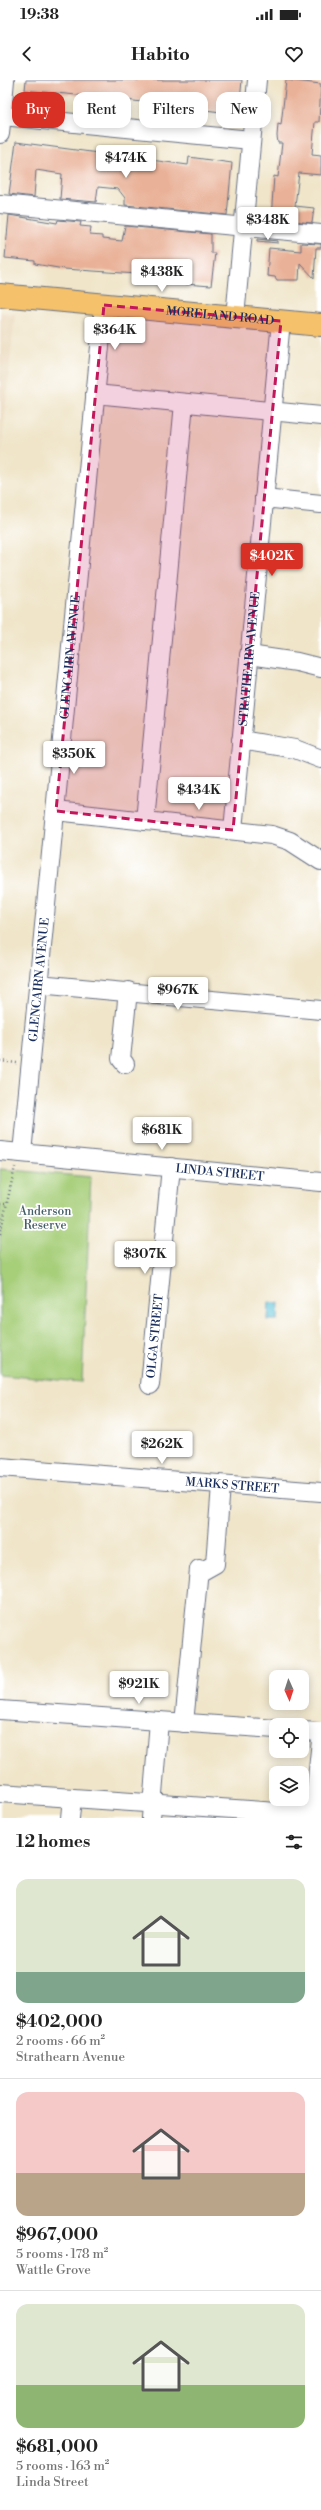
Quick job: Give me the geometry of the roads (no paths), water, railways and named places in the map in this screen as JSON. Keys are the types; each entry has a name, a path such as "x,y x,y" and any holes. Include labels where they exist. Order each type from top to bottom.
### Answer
{"main road":[{"name":"MORELAND ROAD","path":"0,295 321,325"}],"street":[{"path":"0,134 5,80"},
{"path":"235,317 257,80"},
{"path":"2,116 252,140"},
{"path":"0,204 321,234"},
{"name":"GLENCAIRN AVENUE","path":"19,1160 56,811 104,305"},
{"name":"STRATHEARN AVENUE","path":"233,830 281,322"},
{"path":"95,394 321,416"},
{"path":"145,821 184,403"},
{"path":"264,498 321,504"},
{"path":"249,655 297,662 321,668"},
{"path":"241,740 295,749 321,759"},
{"path":"56,811 272,835 290,840 321,861"},
{"path":"38,984 128,991 321,1010"},
{"path":"125,1064 121,1059 128,991"},
{"name":"LINDA STREET","path":"0,1151 19,1160 171,1167 321,1182"},
{"name":"OLGA STREET","path":"150,1385 171,1167"},
{"name":"MARKS STREET","path":"0,1467 321,1492"},
{"path":"184,1723 199,1571 215,1564 221,1485"},
{"path":"0,1710 269,1729"},
{"path":"152,1811 159,1721"},
{"path":"309,1731 321,1732"},
{"path":"0,1793 72,1798 152,1811 316,1816 321,1740"},
{"path":"70,1818 72,1798"}],"water":[{"path":"269,1302 279,1303 278,1320 268,1320"}],"park label":[{"name":"Anderson Reserve","path":"45,1218"}]}
